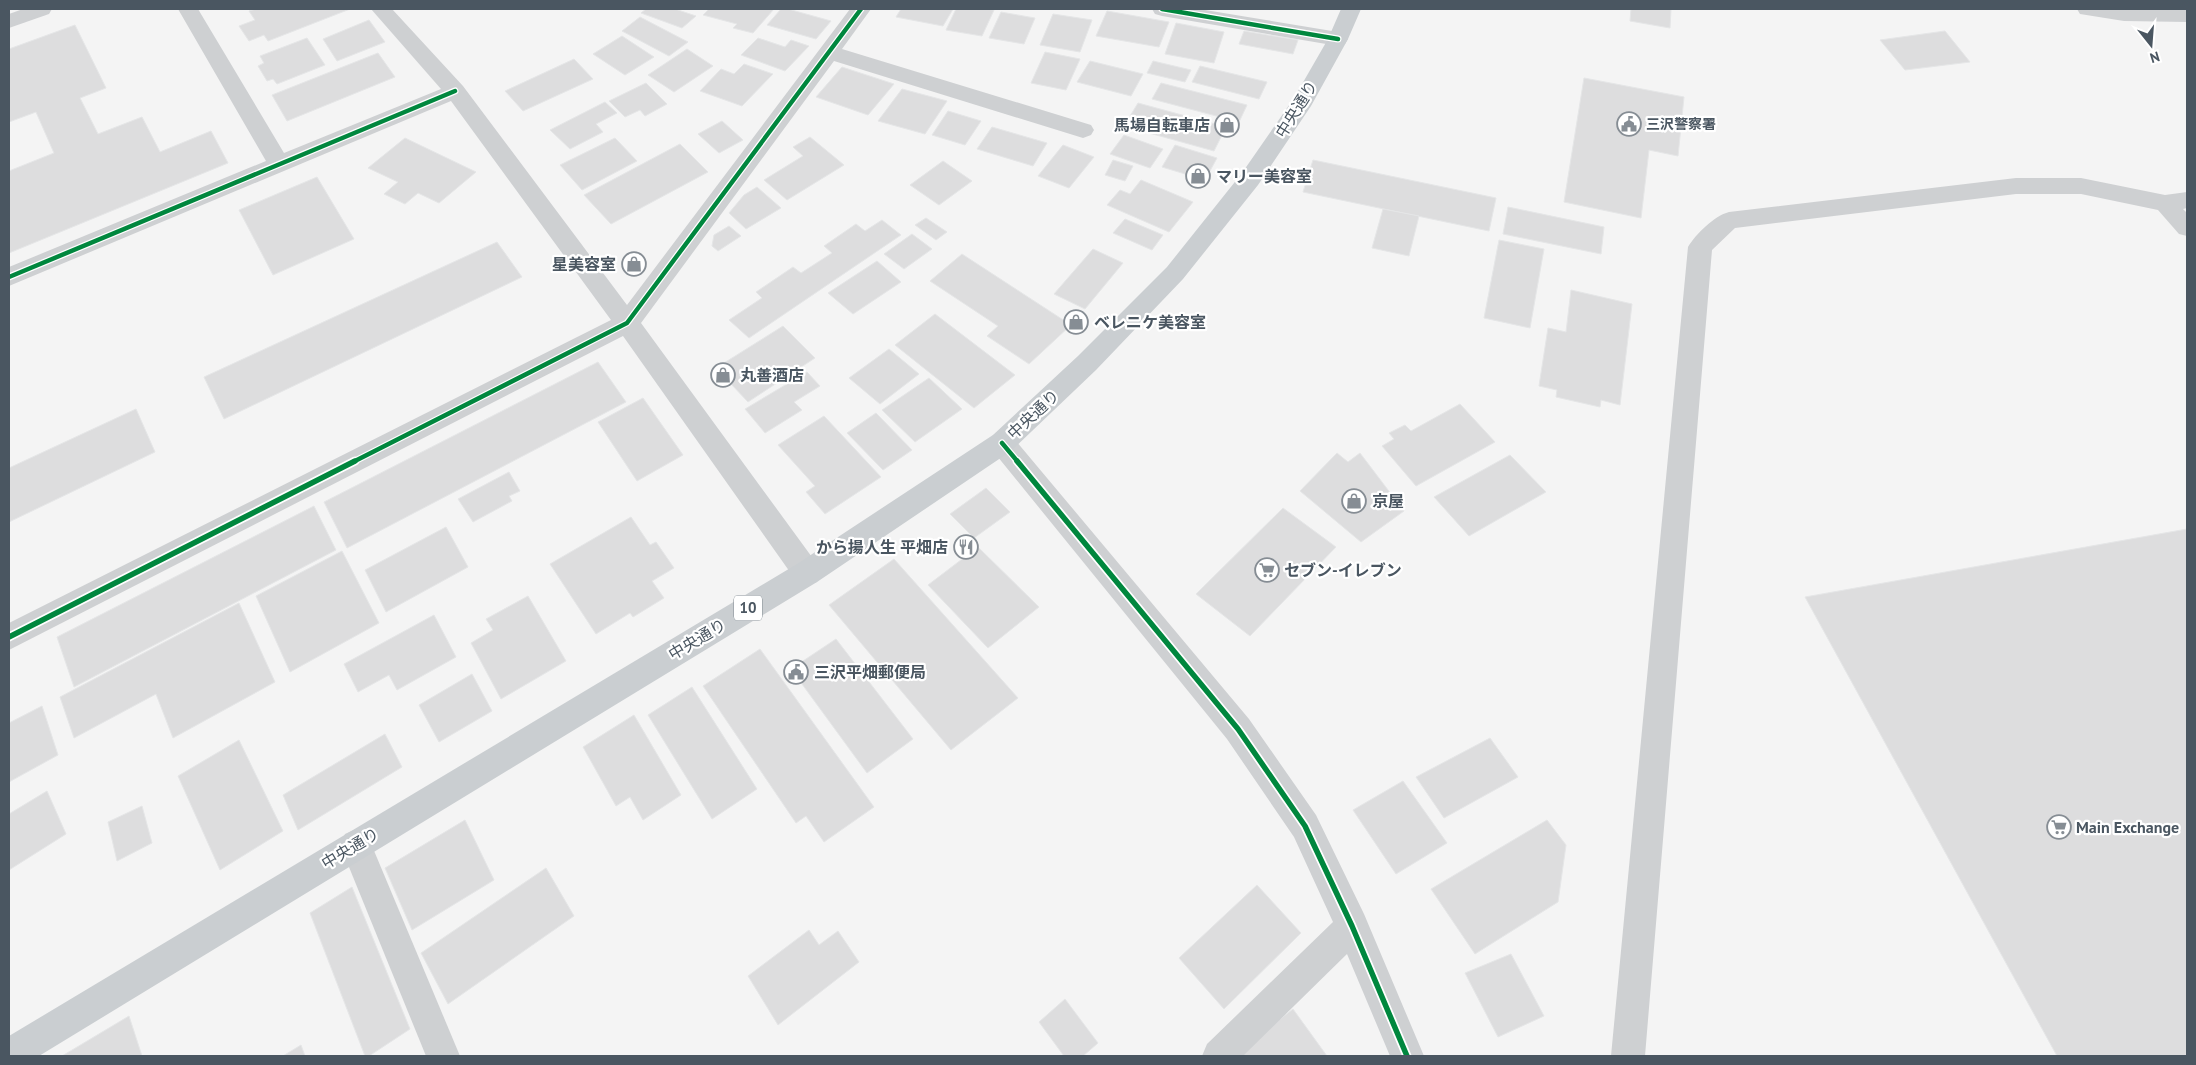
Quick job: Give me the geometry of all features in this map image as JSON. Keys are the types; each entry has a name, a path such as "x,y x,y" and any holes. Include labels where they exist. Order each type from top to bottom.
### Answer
{"main road":[{"name":"中央通り","path":"9,1054 807,573 1002,443 1087,363 1175,272 1250,179 1303,101 1338,39 1351,9"}],"street":[{"path":"9,21 42,9"},
{"path":"188,9 279,163"},
{"path":"381,9 455,91 627,323 807,573"},
{"path":"9,637 627,323 861,9"},
{"path":"1162,9 1338,39"},
{"path":"2087,9 2107,14 2130,16 2187,15"},
{"path":"829,52 1083,130"},
{"path":"9,277 455,91"},
{"path":"1628,1056 1700,247 1729,220 2016,186 2081,186 2176,201 2187,228"},
{"path":"1002,443 1238,729 1305,826 1352,926 1407,1056"},
{"path":"356,845 443,1056"},
{"path":"1219,1056 1352,926"}],"building":[{"path":"256,9 350,9 268,41 264,35 249,41 239,26 255,20 249,11"},
{"path":"646,9 675,9 696,16 682,28 641,13"},
{"path":"709,9 774,9 753,33 733,28 737,24 703,15"},
{"path":"781,9 788,9 831,21 816,39 767,25"},
{"path":"901,9 953,9 943,26 896,17"},
{"path":"956,9 994,10 982,36 946,30"},
{"path":"1631,9 1671,9 1670,28 1630,21"},
{"path":"1107,11 1169,22 1159,47 1096,36"},
{"path":"1001,12 1035,18 1024,44 989,38"},
{"path":"1053,14 1092,20 1080,52 1040,45"},
{"path":"640,17 688,42 669,56 622,31"},
{"path":"369,20 385,42 337,61 323,39"},
{"path":"1176,23 1224,32 1214,63 1165,54"},
{"path":"75,25 106,88 80,98 98,134 142,117 160,152 211,131 228,163 9,253 9,171 54,153 36,112 9,122 9,49"},
{"path":"1244,31 1298,40 1293,54 1239,44"},
{"path":"1945,31 1970,62 1905,70 1880,40"},
{"path":"622,36 654,57 625,75 593,54"},
{"path":"307,38 325,65 277,84 273,79 267,81 258,66 264,63 260,56"},
{"path":"758,38 785,47 791,40 809,46 785,71 741,55"},
{"path":"687,49 713,66 674,92 648,75"},
{"path":"1045,52 1080,59 1066,90 1031,83"},
{"path":"378,53 395,77 287,121 272,95"},
{"path":"574,59 593,79 523,111 505,91"},
{"path":"1090,61 1143,74 1131,96 1077,82"},
{"path":"1153,61 1191,70 1185,82 1147,73"},
{"path":"744,64 773,74 742,106 700,91 721,69 734,74"},
{"path":"1200,66 1267,82 1259,99 1192,82"},
{"path":"842,67 894,84 868,115 816,97"},
{"name":"三沢警察署","path":"1584,78 1684,97 1678,156 1649,150 1641,218 1564,202"},
{"path":"646,83 667,104 645,116 640,110 625,117 609,101"},
{"path":"1161,83 1247,105 1239,122 1152,99"},
{"path":"902,89 947,101 925,134 878,121"},
{"path":"605,102 617,113 596,124 603,132 570,149 550,130"},
{"path":"1138,103 1226,127 1214,151 1124,126"},
{"path":"948,111 981,121 965,145 932,135"},
{"path":"722,121 743,140 719,153 698,134"},
{"path":"992,127 1047,143 1033,166 977,149"},
{"path":"1124,135 1163,149 1150,168 1110,154"},
{"path":"810,137 844,165 787,200 764,180 803,156 793,147"},
{"path":"405,138 476,172 439,203 418,193 405,204 384,194 398,182 368,168"},
{"path":"615,138 637,161 582,190 560,165"},
{"path":"680,144 708,172 611,224 584,195"},
{"path":"1063,145 1094,157 1069,188 1038,176"},
{"path":"1175,145 1217,158 1205,180 1162,167"},
{"path":"1113,160 1133,166 1125,181 1105,175"},
{"path":"1313,160 1496,198 1489,231 1303,192"},
{"path":"943,161 972,181 939,205 910,185"},
{"path":"317,177 354,239 273,275 239,210"},
{"path":"1141,180 1193,202 1169,232 1107,205 1120,190 1130,194"},
{"path":"757,187 781,208 746,229 729,213 744,195"},
{"path":"1508,207 1604,227 1601,254 1503,234"},
{"path":"1383,209 1419,216 1409,256 1372,248"},
{"path":"926,218 947,232 936,240 915,225"},
{"path":"1125,219 1163,235 1152,250 1113,233"},
{"path":"882,220 901,235 749,338 729,320 762,298 756,292 793,267 801,273 832,253 824,246 856,224 865,231"},
{"path":"729,226 741,236 718,251 712,246 714,235"},
{"path":"912,234 932,249 904,269 884,254"},
{"path":"1499,240 1544,249 1530,328 1484,318"},
{"path":"497,242 522,277 224,419 204,377"},
{"path":"1093,249 1123,263 1085,309 1054,294"},
{"path":"962,254 1071,325 1029,364 987,336 998,326 930,281"},
{"path":"877,261 901,282 853,314 828,293"},
{"path":"1571,290 1632,304 1620,405 1601,400 1600,407 1556,397 1557,390 1539,386 1548,328 1566,332"},
{"path":"935,314 1015,375 974,408 895,345"},
{"path":"783,326 815,358 748,402 716,368"},
{"path":"889,349 919,374 880,404 849,378"},
{"path":"598,362 626,402 347,548 324,502"},
{"path":"807,372 820,386 794,402 802,410 765,433 745,409"},
{"path":"929,378 962,409 915,442 882,410"},
{"path":"643,398 683,455 637,481 598,422"},
{"path":"1460,404 1495,442 1416,486 1382,446 1394,439 1389,433 1405,425 1411,431"},
{"path":"136,409 155,452 9,522 9,468"},
{"path":"876,413 912,450 883,470 847,433"},
{"path":"824,416 881,477 825,514 806,492 815,486 778,445"},
{"name":"京屋","path":"1337,453 1348,462 1360,453 1404,511 1361,542 1300,491"},
{"path":"1510,455 1546,492 1469,536 1434,497"},
{"path":"509,472 520,491 509,496 512,501 473,522 458,499"},
{"path":"986,488 1010,512 974,538 950,514"},
{"path":"314,506 336,550 74,687 57,637"},
{"name":"セブン-イレブン","path":"1283,508 1336,547 1250,636 1196,594"},
{"path":"631,517 650,545 656,542 674,568 652,581 664,598 633,617 630,613 596,634 550,564"},
{"path":"446,527 468,567 386,612 365,570"},
{"name":"Main Exchange","path":"2187,529 2187,1056 2057,1056 1805,597"},
{"path":"978,547 1039,607 988,648 928,585"},
{"path":"342,551 379,623 290,672 256,596"},
{"path":"894,559 1018,698 951,750 829,605"},
{"path":"528,596 566,661 501,699 471,643 493,630 486,619"},
{"path":"239,603 275,682 173,738 156,694 74,738 60,697"},
{"path":"434,615 456,657 397,690 389,675 358,692 344,664"},
{"path":"836,639 913,739 867,773 791,669"},
{"path":"760,649 874,807 824,842 806,816 796,823 703,686"},
{"path":"472,674 492,711 439,742 419,705"},
{"path":"692,687 757,789 712,819 648,715"},
{"path":"42,706 58,755 9,782 9,723"},
{"path":"634,715 681,795 643,820 630,797 616,806 583,747"},
{"path":"385,734 402,767 298,830 283,795"},
{"path":"1490,738 1518,777 1444,818 1416,777"},
{"path":"239,740 283,831 220,870 178,776"},
{"path":"1403,781 1447,843 1396,874 1353,810"},
{"path":"47,791 66,834 9,870 9,814"},
{"path":"142,806 152,843 117,861 108,822"},
{"path":"465,820 494,880 412,930 385,868"},
{"path":"1547,820 1566,845 1558,902 1475,954 1431,889"},
{"path":"546,868 574,916 448,1004 421,953"},
{"path":"1257,885 1301,933 1224,1009 1179,958"},
{"path":"352,887 410,1029 369,1056 365,1056 310,913"},
{"path":"809,930 819,945 838,931 859,962 778,1025 748,976"},
{"path":"1511,954 1544,1016 1498,1037 1465,973"},
{"path":"1065,999 1098,1043 1083,1056 1064,1056 1039,1022"},
{"path":"1293,1009 1327,1056 1243,1056 1239,1051"},
{"path":"129,1016 142,1056 62,1056"},
{"path":"301,1045 305,1056 283,1056"}],"cycle path":[{"path":"9,637 627,323 861,9"},
{"path":"1162,9 1338,39"},
{"path":"9,277 455,91"},
{"path":"1002,443 1238,729 1305,826 1352,926 1407,1056"}],"place":[{"name":"三沢警察署","path":"1629,124"},
{"name":"馬場自転車店","path":"1227,125"},
{"name":"マリー美容室","path":"1198,176"},
{"name":"星美容室","path":"634,264"},
{"name":"ベレニケ美容室","path":"1076,322"},
{"name":"丸善酒店","path":"723,375"},
{"name":"京屋","path":"1354,501"},
{"name":"から揚人生 平畑店","path":"966,547"},
{"name":"セブン-イレブン","path":"1267,570"},
{"name":"三沢平畑郵便局","path":"796,672"},
{"name":"Main Exchange","path":"2059,827"}]}
